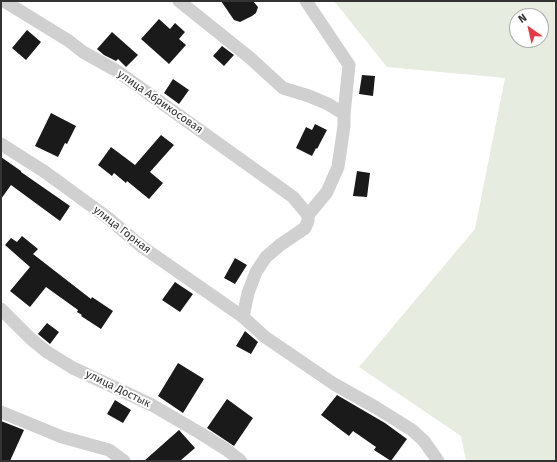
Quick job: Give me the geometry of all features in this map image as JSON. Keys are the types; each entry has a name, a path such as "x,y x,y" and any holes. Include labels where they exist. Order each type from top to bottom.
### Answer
{"street":[{"name":"улица Абрикосовая","path":"4,1 69,41 83,52 116,71 294,197 308,215"},
{"path":"180,1 249,56 283,88 315,99 344,114"},
{"path":"243,317 248,293 256,272 266,257 280,245 305,228 308,221 308,215 328,192 338,167 344,126 349,64 306,1"},
{"name":"улица Горная","path":"1,144 45,172 108,218 141,246 243,317 265,337 334,384 412,430 424,441 438,461"},
{"name":"улица Достык","path":"1,309 30,339 47,352 73,368 152,405 200,433 241,461"},
{"path":"1,412 62,437 109,450 124,461"}],"shaded area":[{"path":"334,1 556,1 556,461 466,461 461,436 359,367 475,229 505,78 387,67"}],"building":[{"path":"221,1 253,1 258,7 256,13 240,22 234,20"},
{"path":"159,19 170,29 175,23 185,32 179,39 186,45 169,64 141,39"},
{"path":"27,30 41,42 26,60 12,48"},
{"path":"112,32 138,55 126,67 118,59 116,61 104,55 97,49"},
{"path":"222,46 234,55 224,66 213,56"},
{"path":"362,75 375,76 373,96 359,94"},
{"path":"173,79 189,90 179,104 164,93"},
{"path":"51,113 76,126 67,144 65,143 58,157 35,146"},
{"path":"315,124 327,130 312,156 296,148 306,127 312,130"},
{"path":"161,135 174,145 150,172 163,183 149,199 127,181 126,183 114,173 112,176 98,165 111,147 135,165"},
{"path":"1,157 70,206 60,221 11,185 1,199"},
{"path":"357,171 370,173 367,197 353,196"},
{"path":"22,236 38,249 33,254 91,299 92,297 113,311 101,329 81,316 82,315 77,312 78,310 46,287 30,307 10,291 30,267 5,245 11,238 17,242"},
{"path":"235,258 247,265 235,284 224,278"},
{"path":"175,282 193,294 180,312 162,300"},
{"path":"47,323 59,332 50,344 38,334"},
{"path":"245,331 258,342 251,354 236,346"},
{"path":"178,363 204,379 183,413 158,396"},
{"path":"337,395 385,423 407,439 391,461 374,450 376,447 353,431 349,436 321,415"},
{"path":"227,399 253,418 234,446 207,428"},
{"path":"115,400 131,410 123,423 107,414"},
{"path":"1,421 24,430 10,461 1,461"},
{"path":"179,430 195,448 180,461 144,461"}]}
